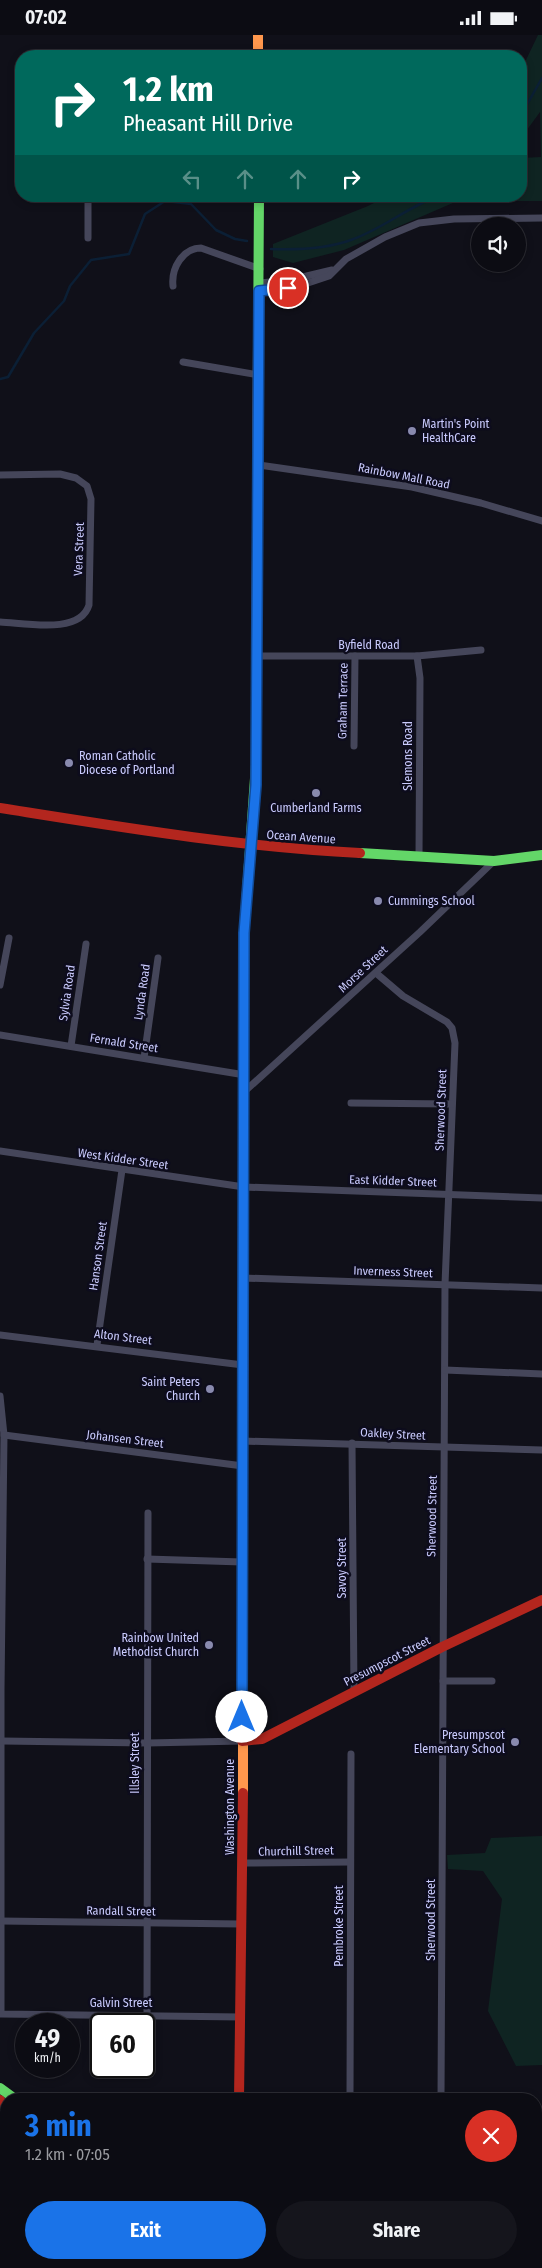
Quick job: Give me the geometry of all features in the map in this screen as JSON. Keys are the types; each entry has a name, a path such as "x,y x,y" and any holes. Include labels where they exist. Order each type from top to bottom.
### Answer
{"main road":[{"path":"258,35 258,50"},
{"name":"Washington Avenue","path":"239,2093 243,1863 244,933 256,785 259,202"},
{"name":"Ocean Avenue","path":"0,808 252,846 494,861 542,855"},
{"name":"Presumpscot Street","path":"242,1741 262,1739 442,1647 542,1600"}],"street":[{"path":"88,202 88,237"},
{"path":"260,287 308,283 328,276 332,270 346,259 385,237 419,223 454,219 542,218"},
{"path":"173,286 177,265 184,254 192,248 201,247 260,269"},
{"path":"183,362 259,375"},
{"name":"Rainbow Mall Road","path":"259,465 412,487 481,503 542,521"},
{"name":"Vera Street","path":"0,475 60,474 76,478 82,481 90,493 91,514 89,605 86,613 80,619 63,624 0,622"},
{"name":"Byfield Road","path":"258,656 417,656 481,650"},
{"name":"Graham Terrace","path":"354,747 355,656"},
{"name":"Slemons Road","path":"417,656 420,678 419,857"},
{"name":"Morse Street","path":"244,1092 376,973 494,861"},
{"path":"0,985 9,938"},
{"name":"Sylvia Road","path":"71,1046 86,944"},
{"name":"Lynda Road","path":"144,1058 158,959"},
{"name":"Sherwood Street","path":"376,973 403,996 429,1010 452,1027 455,1043 445,1285 441,2093"},
{"name":"Fernald Street","path":"0,1035 244,1075"},
{"path":"351,1103 452,1104"},
{"name":"West Kidder Street","path":"0,1151 244,1187"},
{"name":"Hanson Street","path":"97,1345 122,1170"},
{"name":"East Kidder Street","path":"244,1187 542,1198"},
{"name":"Inverness Street","path":"243,1278 542,1288"},
{"name":"Alton Street","path":"0,1335 97,1345 243,1365"},
{"path":"445,1370 542,1374"},
{"path":"0,1396 4,1435 1,1921"},
{"name":"Johansen Street","path":"4,1435 243,1465"},
{"name":"Oakley Street","path":"243,1441 352,1443 542,1451"},
{"name":"Savoy Street","path":"352,1443 354,1692"},
{"name":"Illsley Street","path":"147,2013 148,1513"},
{"path":"147,1559 242,1562"},
{"path":"443,1681 492,1681"},
{"path":"2,1741 147,1743 242,1741"},
{"name":"Pembroke Street","path":"350,2093 351,1754"},
{"name":"Churchill Street","path":"243,1863 350,1861"},
{"name":"Randall Street","path":"1,1921 241,1924"},
{"name":"Galvin Street","path":"1,1921 1,2014 90,2014"},
{"name":"Galvin Street","path":"155,2014 241,2017"}],"green space":[{"path":"538,35 542,35 542,201 527,201 527,158 541,157 540,112 527,130 527,58"},
{"path":"376,202 455,202 344,250 293,263 273,257 273,244"},
{"path":"542,1836 542,2065 516,2066 488,2011 502,1899 483,1871 448,1869 447,1855 485,1853 491,1838"}],"waterway":[{"path":"527,104 542,78"},
{"path":"0,379 8,377 34,333 64,301 70,286 91,260 129,254 145,214 163,202"},
{"path":"174,202 191,204 216,230 235,239 247,241"},
{"path":"271,249 311,248 351,240 425,202"}],"traffic: fast":[{"path":"258,346 259,202"},
{"path":"244,1169 244,933 256,764"},
{"path":"360,853 494,861 542,855"},
{"path":"0,2088 7,2093"}],"traffic: slow":[{"path":"258,35 258,50"},
{"path":"256,764 258,346"},
{"path":"243,1447 243,1793"}],"traffic: jam":[{"path":"0,808 225,841 360,853"},
{"path":"243,1447 244,1169"},
{"path":"242,1741 262,1739 442,1647 542,1600"},
{"path":"239,2093 243,1793"}],"place":[{"name":"Martin's Point HealthCare","path":"412,431"},
{"name":"Roman Catholic Diocese of Portland","path":"69,763"},
{"name":"Cumberland Farms","path":"316,793"},
{"name":"Cummings School","path":"378,901"},
{"name":"Saint Peters Church","path":"210,1389"},
{"name":"Rainbow United Methodist Church","path":"209,1645"},
{"name":"Presumpscot Elementary School","path":"515,1742"}],"route":[{"path":"242,1717 244,933 254,831 256,785 259,291 288,288"}]}
